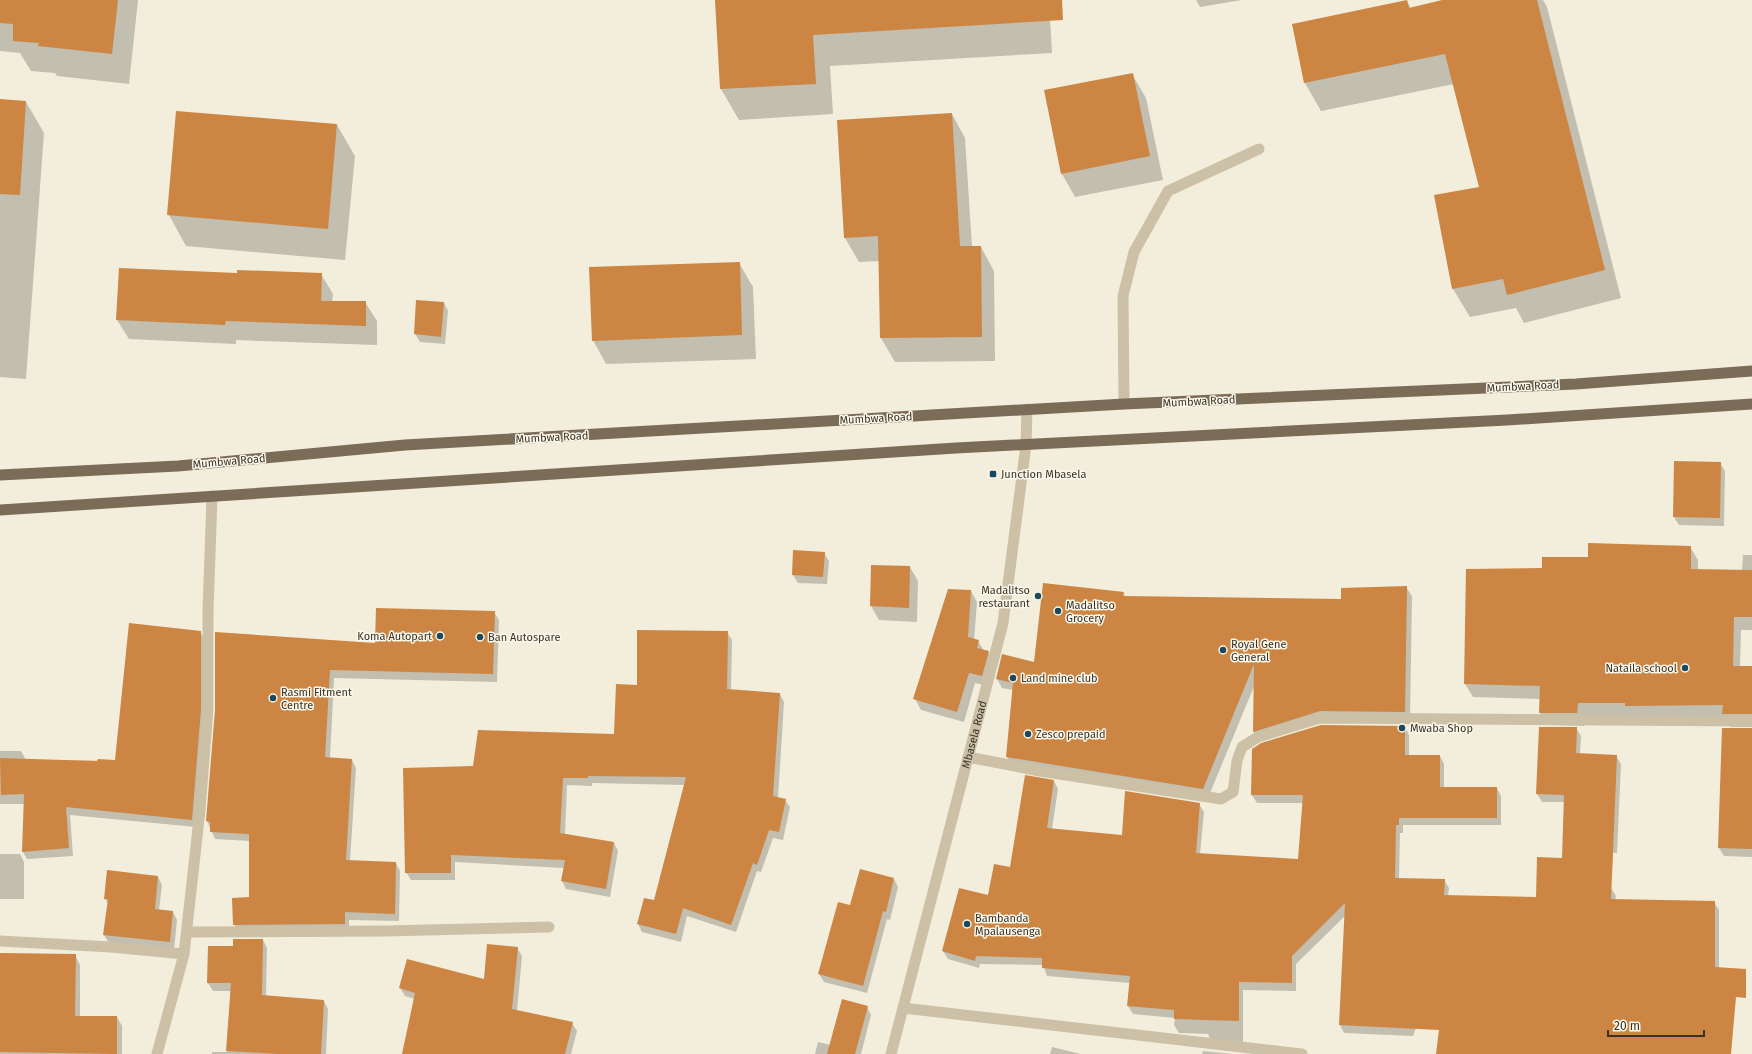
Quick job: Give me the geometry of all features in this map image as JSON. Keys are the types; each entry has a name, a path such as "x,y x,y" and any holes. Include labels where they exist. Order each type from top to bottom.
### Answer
{"main road":[{"name":"Mumbwa Road","path":"0,475 178,466 405,445 1027,409 1576,384 1752,371"},
{"path":"0,510 1026,445 1499,420 1752,404"}],"street":[{"path":"1124,404 1123,296 1134,252 1168,192 1259,149"},
{"name":"Mbasela Road","path":"891,1054 1003,623 1026,445 1027,409"},
{"path":"158,1054 184,954 187,932 208,709 208,611 212,496"},
{"path":"968,757 1040,771 1221,799 1233,792 1237,761 1242,748 1258,737 1320,718 1752,721"},
{"path":"187,932 363,932 549,928"},
{"path":"0,941 111,947 184,954"},
{"path":"903,1008 1302,1054"}],"building":[{"path":"0,0 118,0 112,54 38,46 39,43 13,41 13,24 0,23"},
{"path":"715,0 1062,0 1063,20 813,35 816,84 720,89"},
{"path":"1407,0 1409,8 1442,0 1537,0 1605,270 1507,295 1503,279 1452,289 1434,195 1479,187 1445,54 1304,83 1292,24"},
{"path":"1133,73 1150,156 1061,174 1044,90"},
{"path":"0,99 26,101 20,195 0,194"},
{"path":"176,111 337,124 328,229 167,215"},
{"path":"952,113 960,246 981,246 982,337 880,338 878,236 844,238 837,120"},
{"path":"740,262 742,335 592,341 589,267"},
{"path":"119,268 237,273 237,270 322,273 321,301 366,301 366,326 226,321 225,325 116,320"},
{"path":"416,300 444,302 441,337 414,334"},
{"path":"1674,461 1721,462 1720,518 1673,517"},
{"path":"1588,543 1691,546 1691,569 1752,570 1752,617 1734,617 1733,666 1752,666 1752,714 1722,714 1723,705 1625,706 1625,703 1578,703 1577,713 1539,713 1540,686 1464,684 1466,569 1542,568 1542,557 1588,557"},
{"path":"793,550 825,552 823,577 792,575"},
{"path":"871,565 910,566 909,608 870,606"},
{"path":"1043,583 1124,592 1123,596 1341,599 1341,588 1407,586 1405,712 1320,711 1253,732 1254,664 1203,789 1006,757 1013,683 996,679 1002,654 1034,662"},
{"path":"948,589 971,590 968,637 979,640 977,648 989,651 982,676 969,673 957,712 913,699"},
{"path":"376,608 495,611 493,674 330,670 325,757 352,759 346,860 396,862 395,914 345,912 345,924 233,925 232,898 249,897 249,834 210,832 210,822 206,821 215,710 215,632 375,643"},
{"path":"129,623 201,631 201,709 192,820 66,807 69,848 22,852 24,794 1,795 0,758 97,761 98,759 115,760"},
{"path":"637,630 728,631 727,689 780,693 773,796 786,799 779,832 769,830 757,865 753,863 731,925 683,908 676,934 637,924 644,898 654,900 686,777 588,776 588,778 563,778 560,833 614,842 606,889 561,881 565,860 451,855 451,873 405,873 403,768 473,766 478,730 614,734 616,684 637,685"},
{"path":"1321,725 1405,726 1405,755 1440,755 1440,787 1497,787 1497,818 1399,818 1399,825 1396,825 1395,878 1445,879 1444,895 1536,897 1537,857 1562,858 1564,795 1536,794 1539,727 1577,727 1576,753 1617,755 1611,899 1715,901 1715,967 1746,969 1746,998 1736,997 1731,1054 1436,1054 1439,1030 1339,1025 1345,903 1292,956 1292,983 1239,982 1239,1021 1174,1019 1174,1010 1127,1006 1130,976 1042,968 1042,958 976,956 975,961 942,951 959,888 988,895 994,864 1010,867 1025,775 1054,780 1047,828 1122,835 1125,791 1200,803 1196,853 1298,859 1303,795 1251,795 1252,749 1261,743"},
{"path":"1722,728 1752,728 1752,849 1718,848"},
{"path":"860,869 894,878 886,912 883,911 863,986 818,974 838,902 850,905"},
{"path":"107,870 158,876 155,909 173,911 170,942 103,935 108,899 104,899"},
{"path":"233,939 263,939 262,995 324,1000 321,1054 279,1054 226,1051 231,983 207,983 208,946 233,946"},
{"path":"487,944 518,947 512,1009 573,1022 565,1054 402,1054 415,993 399,988 407,959 484,979"},
{"path":"0,953 76,954 75,1016 117,1016 117,1054 0,1052"},
{"path":"842,999 868,1006 855,1054 827,1054"}],"place":[{"name":"Junction Mbasela","path":"993,474"},
{"name":"Madalitso restaurant","path":"1038,596"},
{"name":"Madalitso Grocery","path":"1058,611"},
{"name":"Koma Autopart","path":"440,636"},
{"name":"Ban Autospare","path":"480,637"},
{"name":"Royal Gene General","path":"1223,650"},
{"name":"Nataila school","path":"1685,668"},
{"name":"Land mine club","path":"1013,678"},
{"name":"Rasmi Fitment Centre","path":"273,698"},
{"name":"Mwaba Shop","path":"1402,728"},
{"name":"Zesco prepaid","path":"1028,734"},
{"name":"Bambanda Mpalausenga","path":"967,924"}]}
